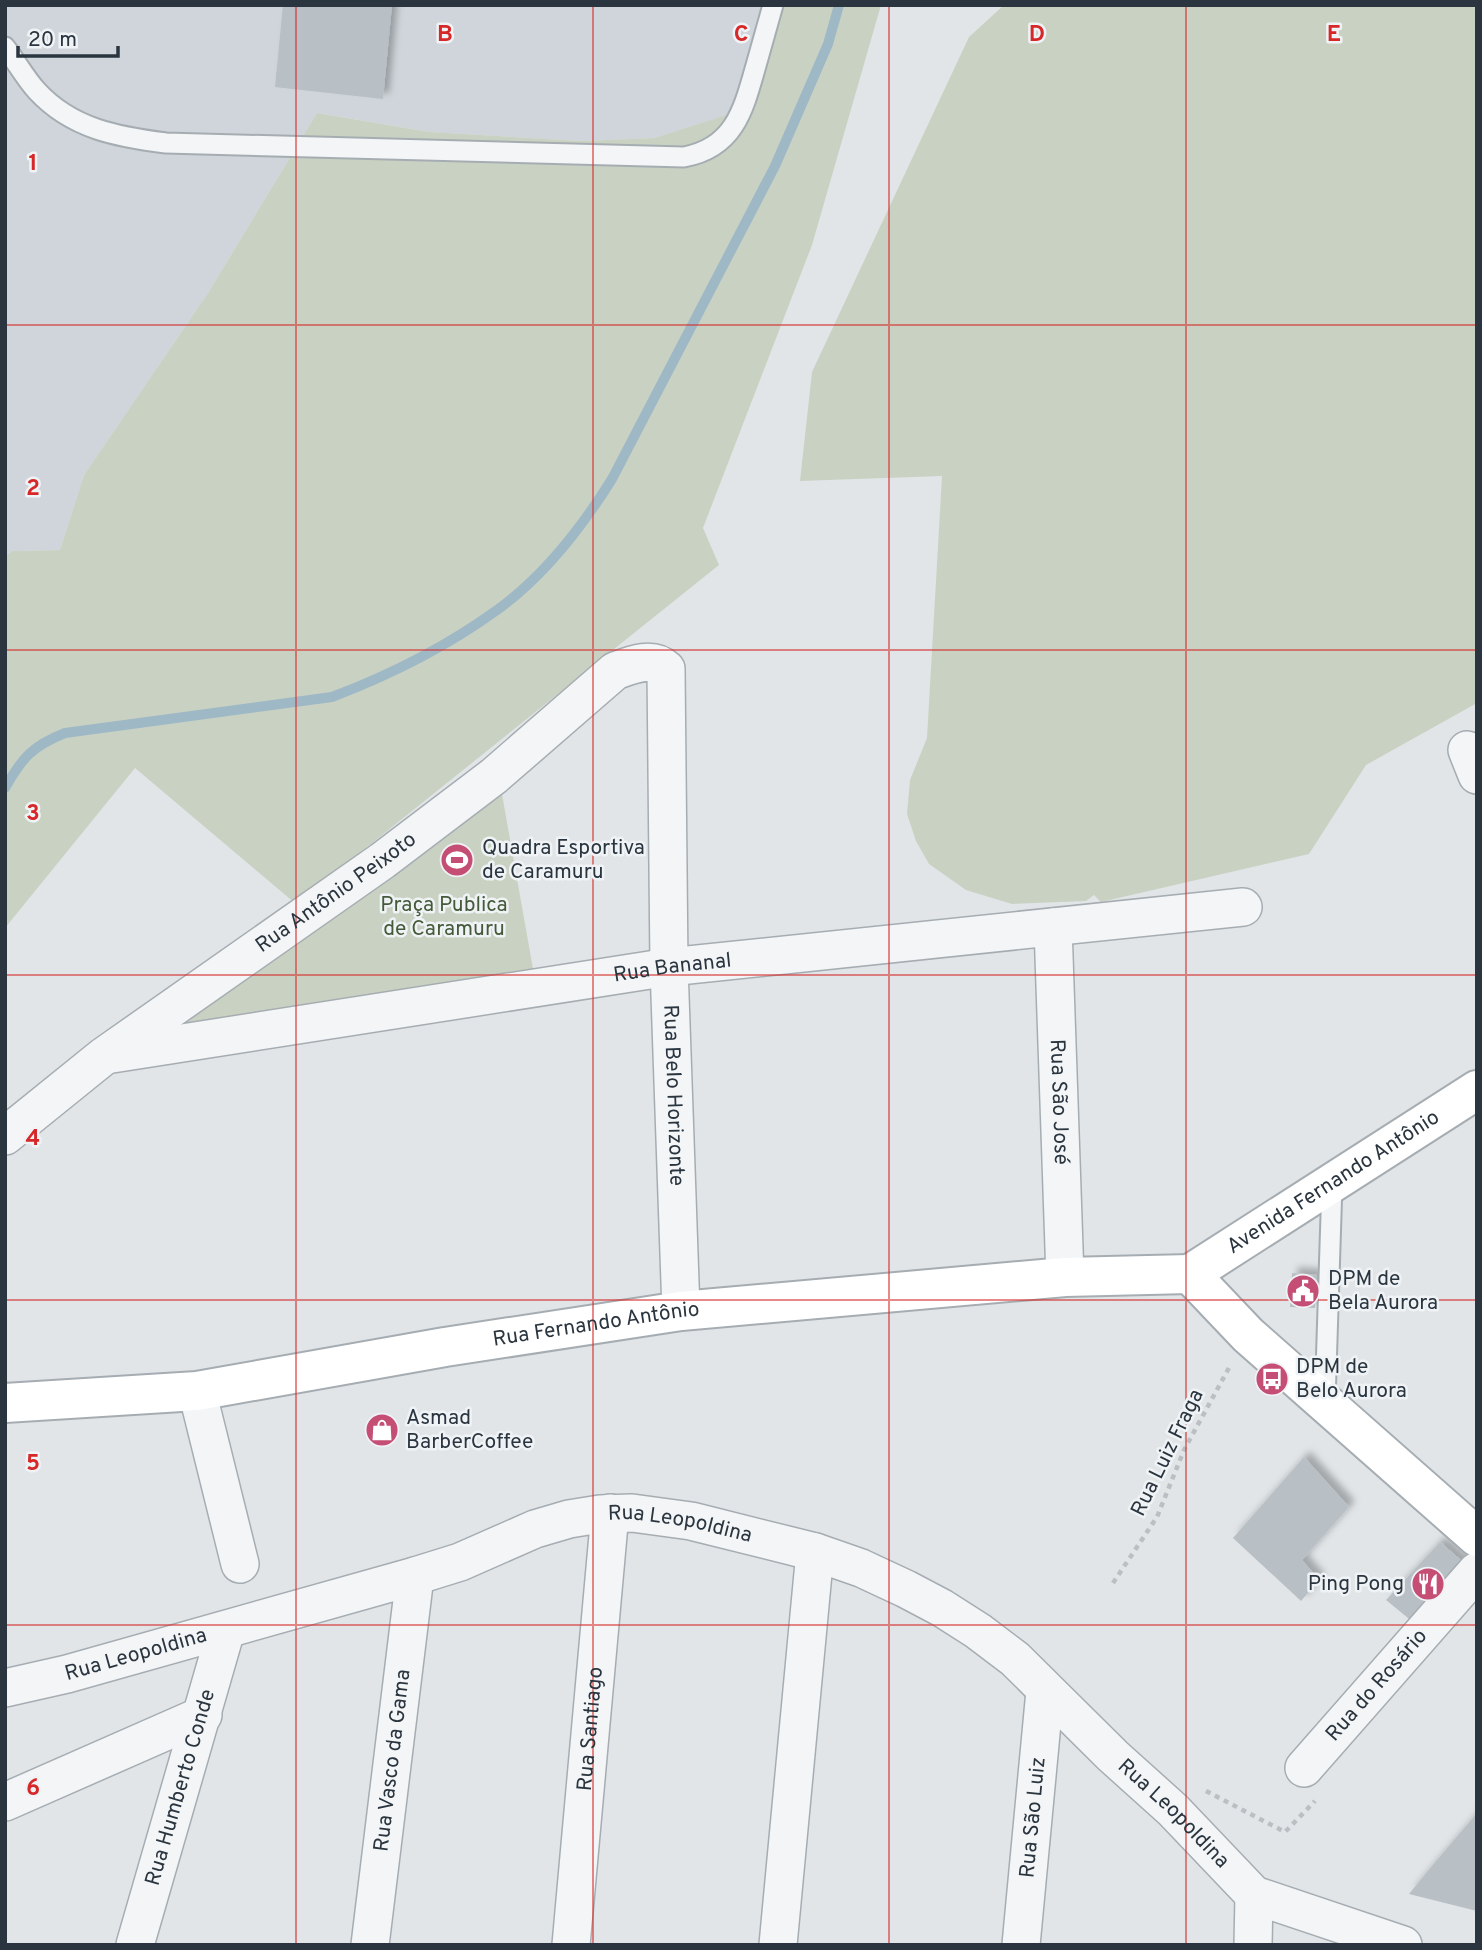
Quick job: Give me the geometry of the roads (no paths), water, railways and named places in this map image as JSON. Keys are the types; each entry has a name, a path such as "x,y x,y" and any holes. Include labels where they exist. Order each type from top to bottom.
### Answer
{"street":[{"name":"Rua Antônio Peixoto","path":"5,1136 104,1056 382,861 494,776 615,670 637,663 655,663 666,669"},
{"name":"Rua Belo Horizonte","path":"666,669 669,967 681,1311"},
{"name":"Rua Bananal","path":"104,1056 669,967 1242,908"},
{"name":"Rua São José","path":"1053,927 1065,1277"},
{"name":"Avenida Fernando Antônio","path":"1190,1274 1477,1090"},
{"name":"Rua Fernando Antônio","path":"5,1403 198,1391 444,1347 681,1311 1065,1277 1190,1274"},
{"path":"1190,1274 1248,1335 1477,1537"},
{"path":"198,1391 240,1564"},
{"name":"Rua Leopoldina","path":"5,1688 68,1674 415,1576 460,1562 535,1529 569,1519 610,1513 677,1518 815,1552 861,1569 906,1588 978,1630 1015,1659 1045,1691 1172,1810 1254,1895"},
{"name":"Rua Santiago","path":"570,1945 610,1513"},
{"path":"778,1945 815,1552"},
{"name":"Rua do Rosário","path":"1311,1783 1477,1571"},
{"name":"Rua Vasco da Gama","path":"370,1945 415,1576"},
{"name":"Rua Humberto Conde","path":"135,1943 226,1630"},
{"name":"Rua São Luiz","path":"1021,1945 1045,1691"},
{"path":"5,1802 203,1715"},
{"path":"1253,1945 1254,1895 1402,1945"}],"lane":[{"path":"5,47 38,92 53,105 80,124 118,137 166,143 684,157 702,154 721,142 744,110 773,5"},
{"path":"1325,1402 1332,1184"}],"waterway":[{"path":"5,788 29,754 65,733 332,697 396,670 438,648 497,610 546,567 575,533 612,479 775,166 828,44 839,5"}],"place":[{"name":"Quadra Esportiva de Caramuru","path":"457,860"},
{"name":"DPM de Bela Aurora","path":"1303,1291"},
{"name":"DPM de Belo Aurora","path":"1272,1379"},
{"name":"Asmad BarberCoffee","path":"382,1430"},
{"name":"Ping Pong","path":"1428,1584"}],"park label":[{"name":"Praça Publica de Caramuru","path":"444,917"}]}
